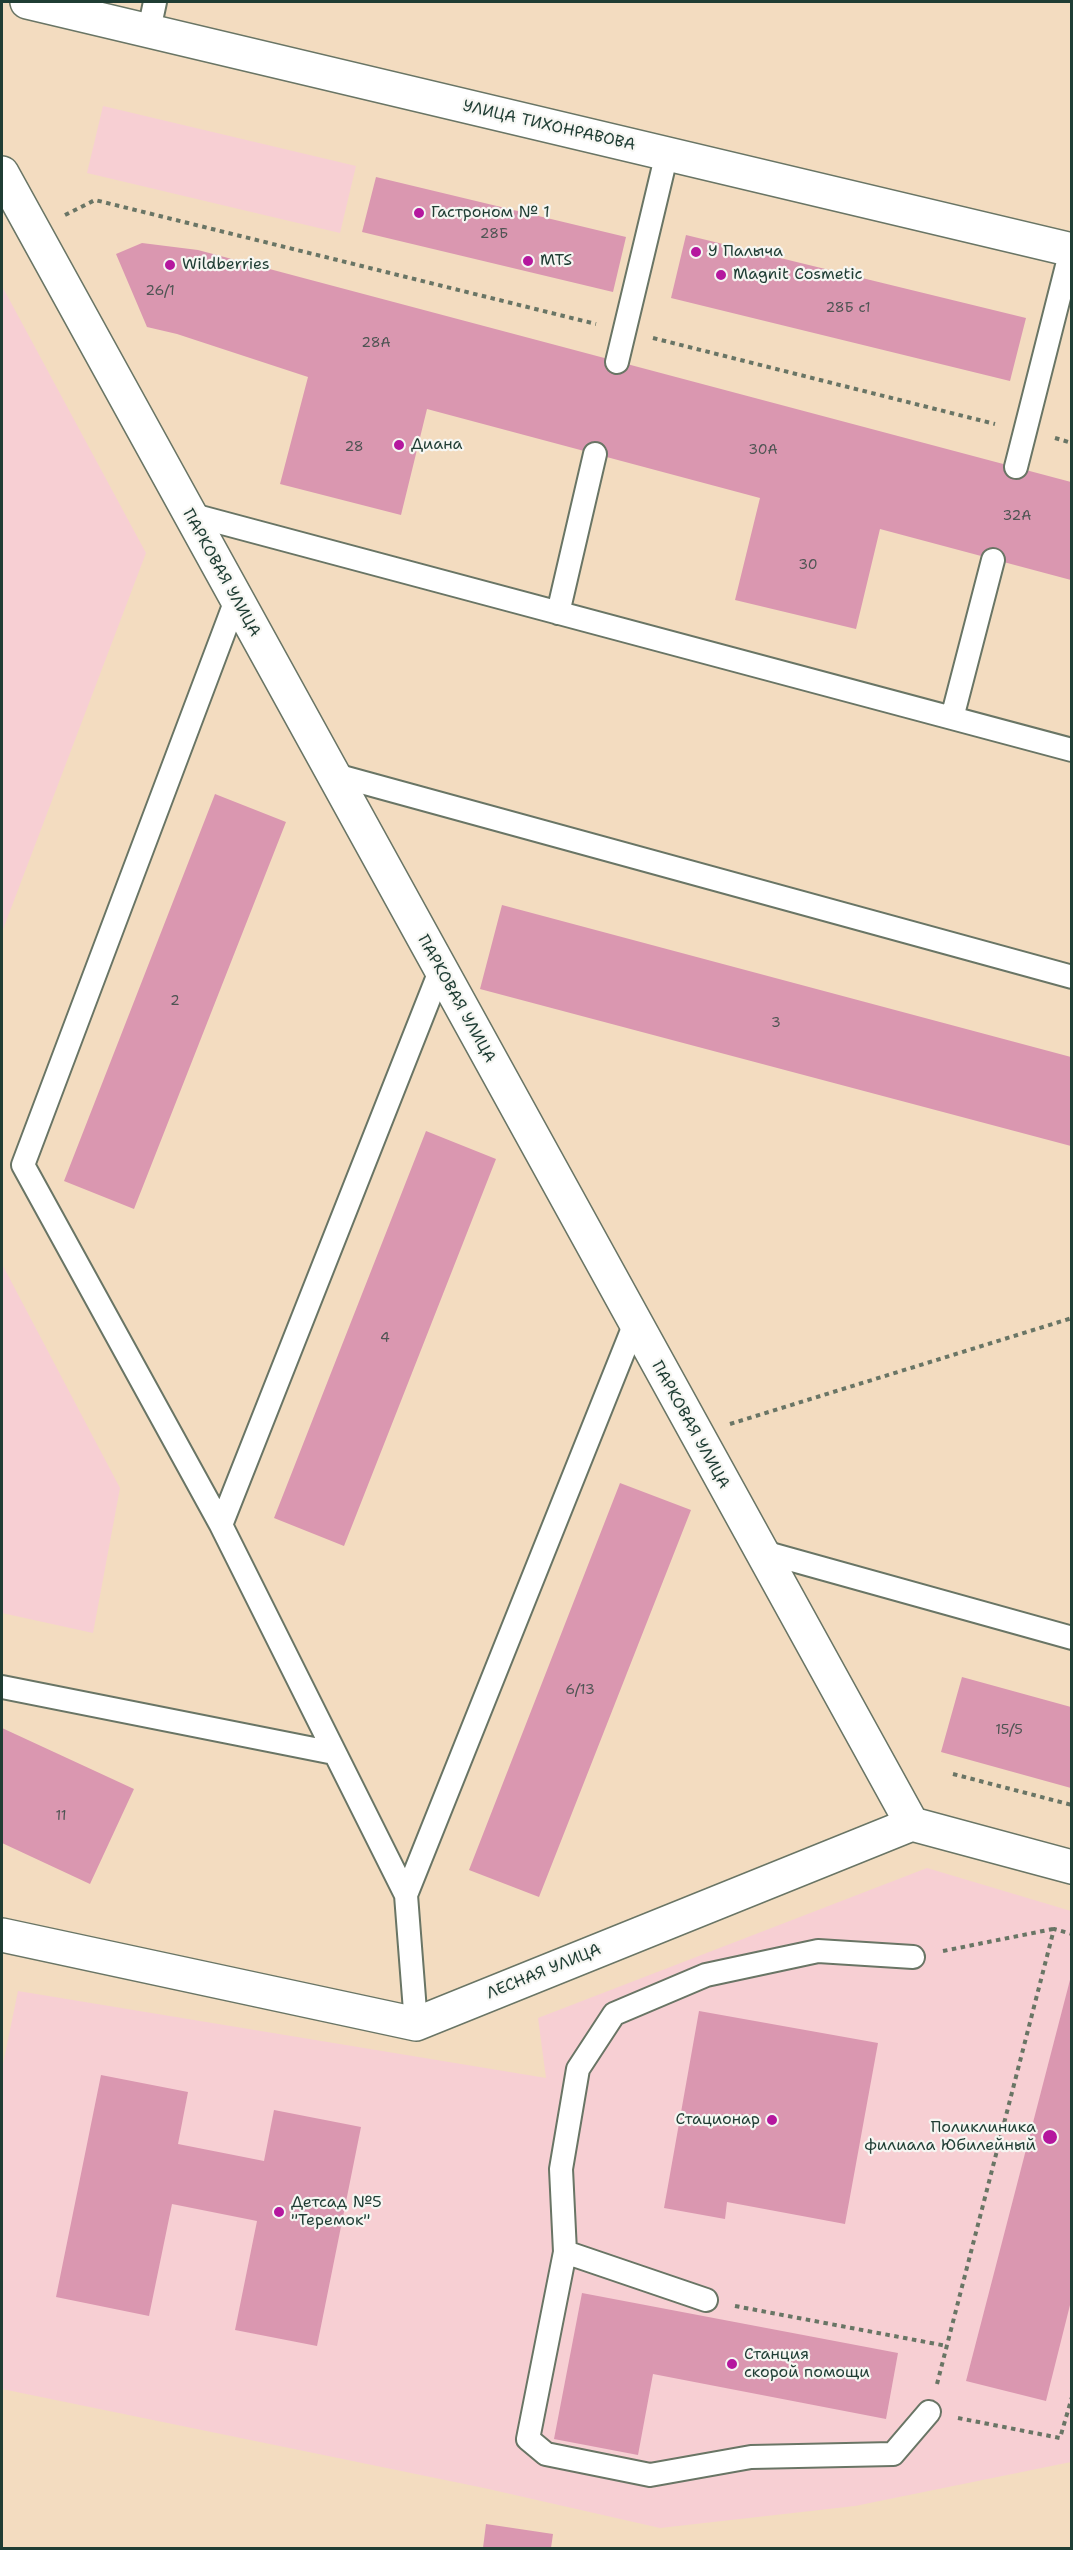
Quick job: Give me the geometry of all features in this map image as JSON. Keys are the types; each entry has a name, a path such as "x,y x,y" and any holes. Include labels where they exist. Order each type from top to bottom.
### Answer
{"street":[{"name":"УЛИЦА ТИХОНРАВОВА","path":"27,2 152,16 667,153 1071,250"},
{"name":"ПАРКОВАЯ УЛИЦА","path":"2,173 695,1435 912,1824"},
{"path":"912,1824 1071,1867"},
{"name":"ЛЕСНАЯ УЛИЦА","path":"416,2024 912,1824"},
{"path":"2,1935 416,2024"}],"lane":[{"path":"617,362 667,153"},
{"path":"1016,467 1071,250"},
{"path":"558,613 595,454"},
{"path":"189,514 1071,750"},
{"path":"952,718 993,560"},
{"path":"236,600 23,1165 221,1525 406,1895 416,2024"},
{"path":"332,774 1071,976"},
{"path":"221,1525 440,971"},
{"path":"406,1895 634,1323"},
{"path":"760,1551 1071,1638"},
{"path":"2,1687 334,1753"},
{"path":"913,1957 818,1952 706,1975 615,2014 578,2069 561,2169 565,2252 528,2439 546,2454 650,2475 751,2457 893,2454 929,2412"},
{"path":"565,2252 706,2300"}],"path":[{"path":"95,200 1071,443"},
{"path":"695,1435 1071,1318"},
{"path":"953,1774 1071,1805"},
{"path":"913,1957 1054,1929 1071,1934"},
{"path":"1054,1929 929,2412 1060,2438 1071,2397"},
{"path":"706,2300 946,2346"}],"shaded area":[{"path":"103,106 356,166 340,233 87,173"},
{"path":"2,286 146,553 2,932"},
{"path":"2,1264 120,1488 93,1633 2,1613"},
{"path":"927,1868 1071,1911 1071,2462 855,2506 660,2528 484,2488 2,2389 2,2069 18,1991 546,2078 538,2018"}],"building":[{"path":"376,177 626,237 613,292 362,232"},
{"path":"686,235 1026,318 1010,381 671,298"},
{"path":"142,243 198,250 1071,482 1071,580 880,529 856,629 735,600 760,498 427,409 401,515 280,484 308,377 177,334 147,327 116,254"},
{"path":"215,794 286,822 134,1209 64,1181"},
{"path":"502,905 1071,1057 1071,1146 480,989"},
{"path":"426,1131 496,1159 344,1546 274,1518"},
{"path":"620,1483 691,1510 539,1897 469,1870"},
{"path":"962,1677 1071,1707 1071,1788 941,1752"},
{"path":"2,1728 134,1789 90,1884 2,1843"},
{"name":"Поликлиника филиала Юбилейный","path":"1071,1976 1071,2301 1046,2401 966,2381"},
{"name":"Стационар","path":"699,2011 878,2043 845,2224 727,2202 725,2219 664,2208"},
{"name":"Детсад №5 \"Теремок\"","path":"101,2075 188,2092 178,2144 264,2161 274,2110 361,2127 317,2346 235,2330 257,2221 172,2204 149,2316 56,2297"},
{"name":"Станция скорой помощи","path":"582,2293 898,2353 886,2419 653,2374 638,2455 554,2439"},
{"path":"486,2524 553,2534 551,2548 483,2548"}],"place":[{"name":"Гастроном № 1","path":"419,213"},
{"name":"У Палыча","path":"696,252"},
{"name":"MTS","path":"528,261"},
{"name":"Wildberries","path":"170,265"},
{"name":"Magnit Cosmetic","path":"721,275"},
{"name":"Диана","path":"399,445"},
{"name":"Стационар","path":"772,2120"},
{"name":"Поликлиника филиала Юбилейный","path":"1050,2137"},
{"name":"Детсад №5 \"Теремок\"","path":"279,2212"},
{"name":"Станция скорой помощи","path":"732,2364"}]}
